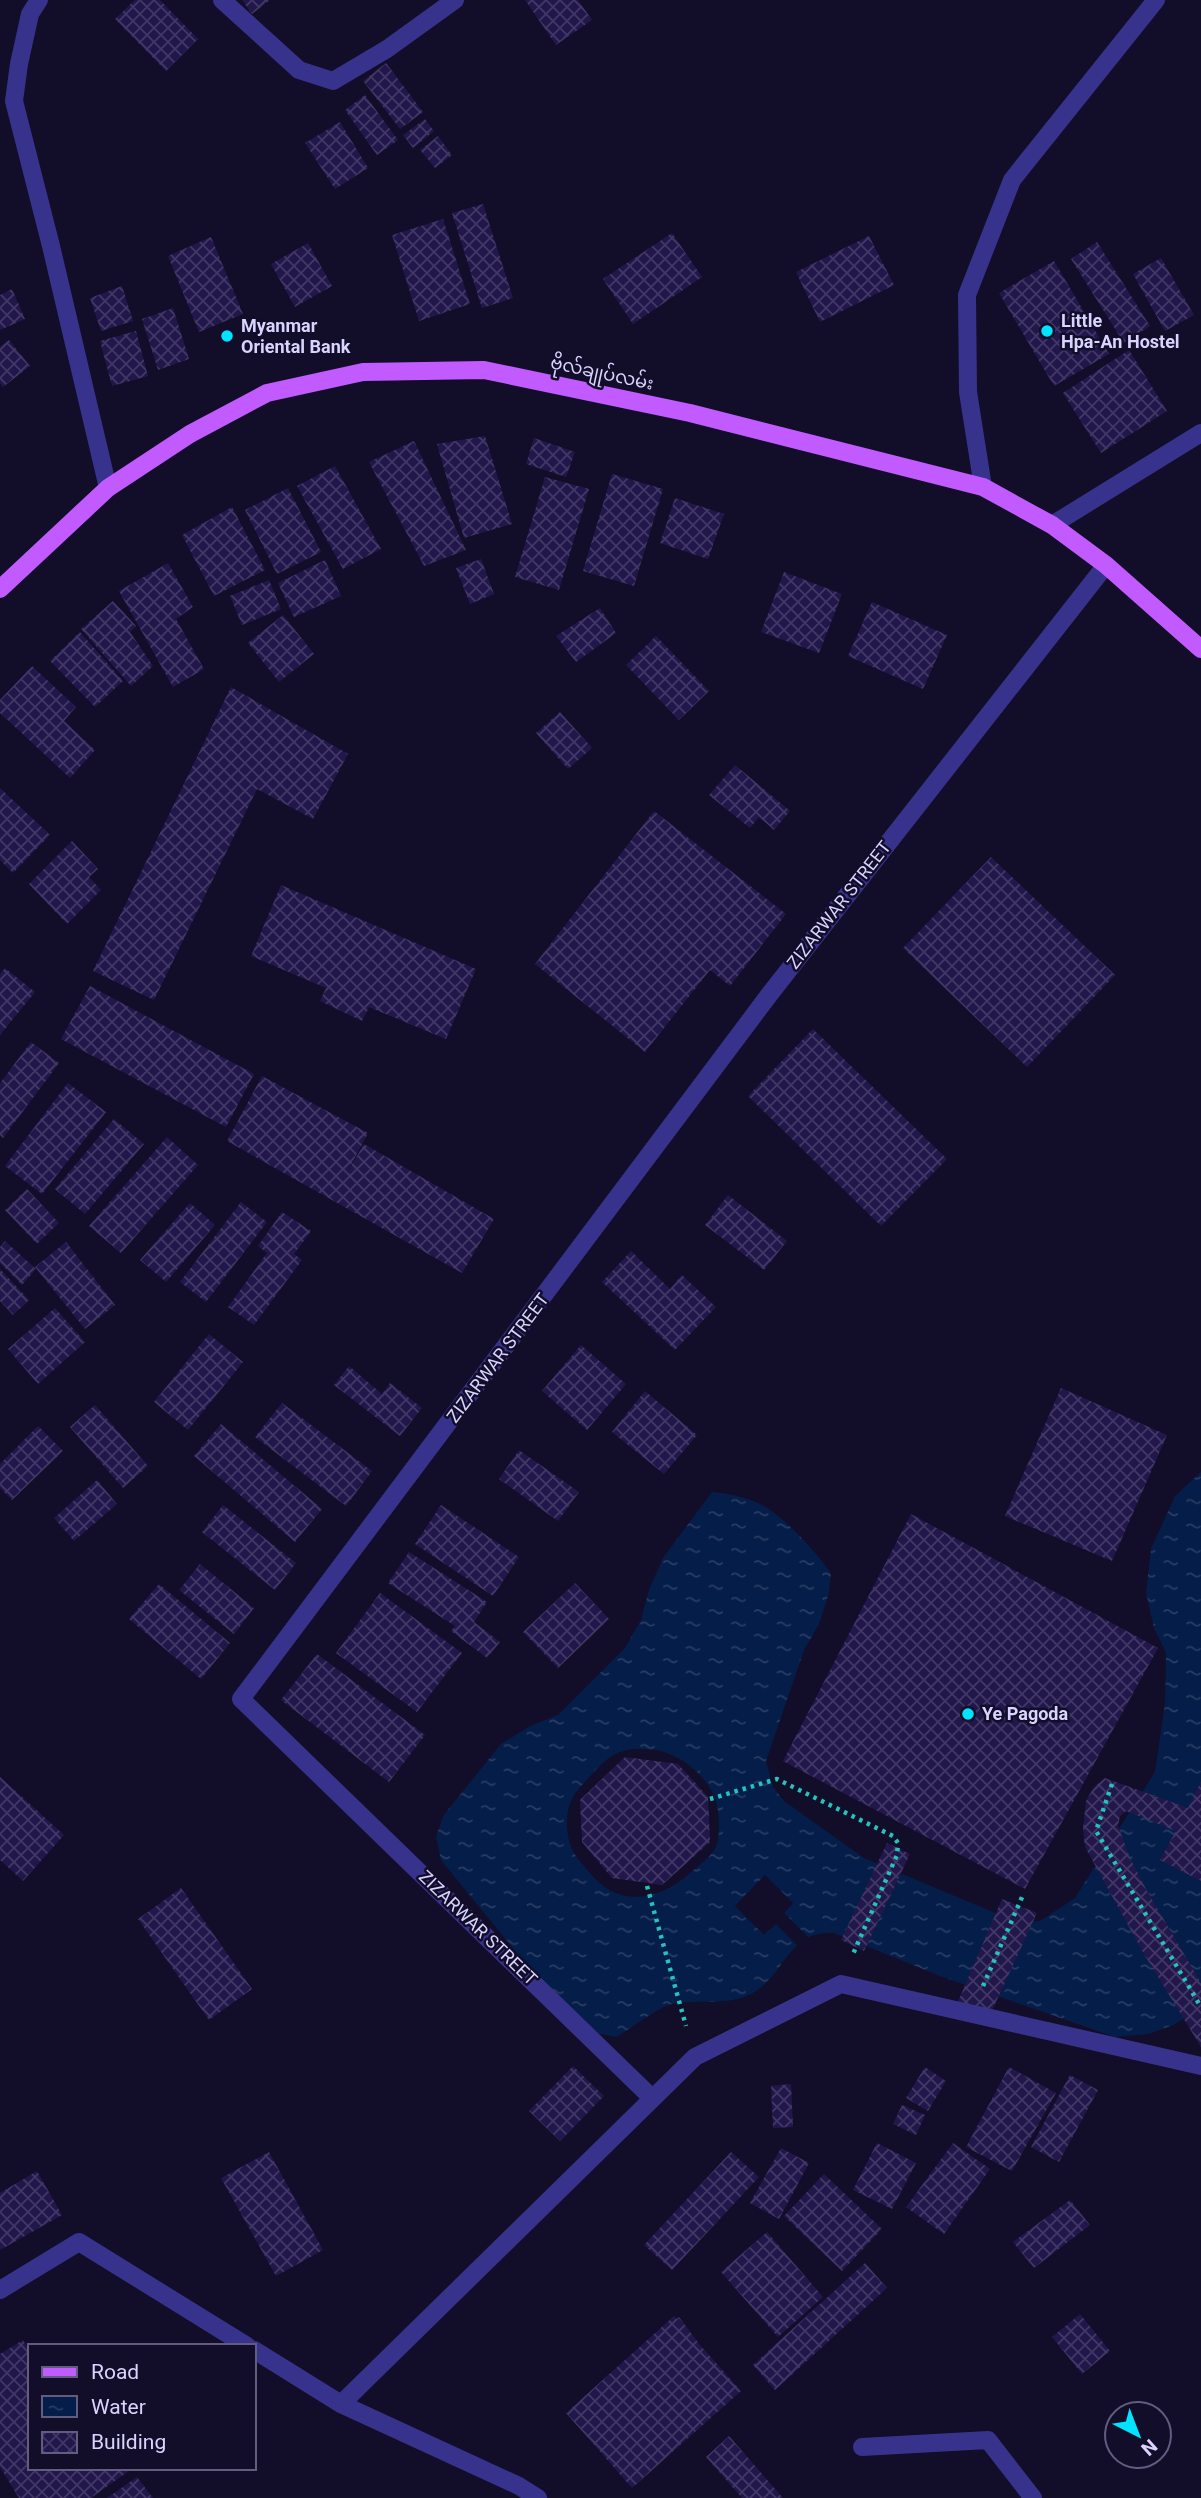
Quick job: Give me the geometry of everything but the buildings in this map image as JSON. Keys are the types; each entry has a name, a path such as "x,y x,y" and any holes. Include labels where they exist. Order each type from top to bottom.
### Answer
{"main road":[{"name":"ဗိုလ်ချုပ်လမ်း","path":"0,589 108,488 190,434 267,393 363,372 484,370 690,413 983,487 1052,525 1106,565 1201,649"}],"street":[{"path":"39,0 30,14 7,106 51,246 108,488"},
{"path":"222,0 299,70 333,81 387,49 455,0"},
{"path":"983,487 968,392 967,295 1012,180 1156,0"},
{"path":"1052,525 1201,432"},
{"name":"ZIZARWAR STREET","path":"652,2098 242,1699 769,995 1106,565"},
{"path":"341,2404 695,2057 841,1984 1201,2066"},
{"path":"0,2290 79,2242 244,2344"},
{"path":"256,2351 341,2404 519,2486 538,2498"},
{"path":"862,2447 988,2440 1033,2498"}],"path":[{"path":"712,1799 777,1779 893,1836 898,1843 897,1855 852,1955"},
{"path":"1112,1784 1096,1831 1201,2007"},
{"path":"648,1889 681,2009"},
{"path":"982,1987 1023,1895"}],"water":[{"path":"1201,1472 1201,2009 1171,2026 1148,2034 1115,2037 940,1976 834,1933 818,1934 796,1946 763,1986 742,1998 672,2004 652,2013 616,2037 591,2032 525,1963 441,1860 436,1837 443,1816 501,1744 530,1726 558,1715 625,1648 641,1620 649,1590 663,1558 712,1492 742,1497 769,1509 798,1535 831,1573 829,1593 819,1624 804,1650 766,1761 773,1787 784,1801 864,1858 1019,1923 1040,1921 1075,1898 1155,1772 1165,1703 1166,1653 1154,1628 1146,1593 1151,1549 1175,1496","holes":["634,1749 668,1753 688,1764 710,1789 719,1819 717,1843 708,1858 672,1886 640,1897 619,1894 600,1883 574,1853 567,1830 567,1813 574,1795 609,1758 619,1752"]}],"pier":[{"path":"765,1875 793,1903 784,1913 810,1939 799,1947 776,1924 764,1935 735,1906"}],"place":[{"name":"Little Hpa-An Hostel","path":"1047,331"},
{"name":"Myanmar Oriental Bank","path":"227,336"},
{"name":"Ye Pagoda","path":"968,1714"}]}
